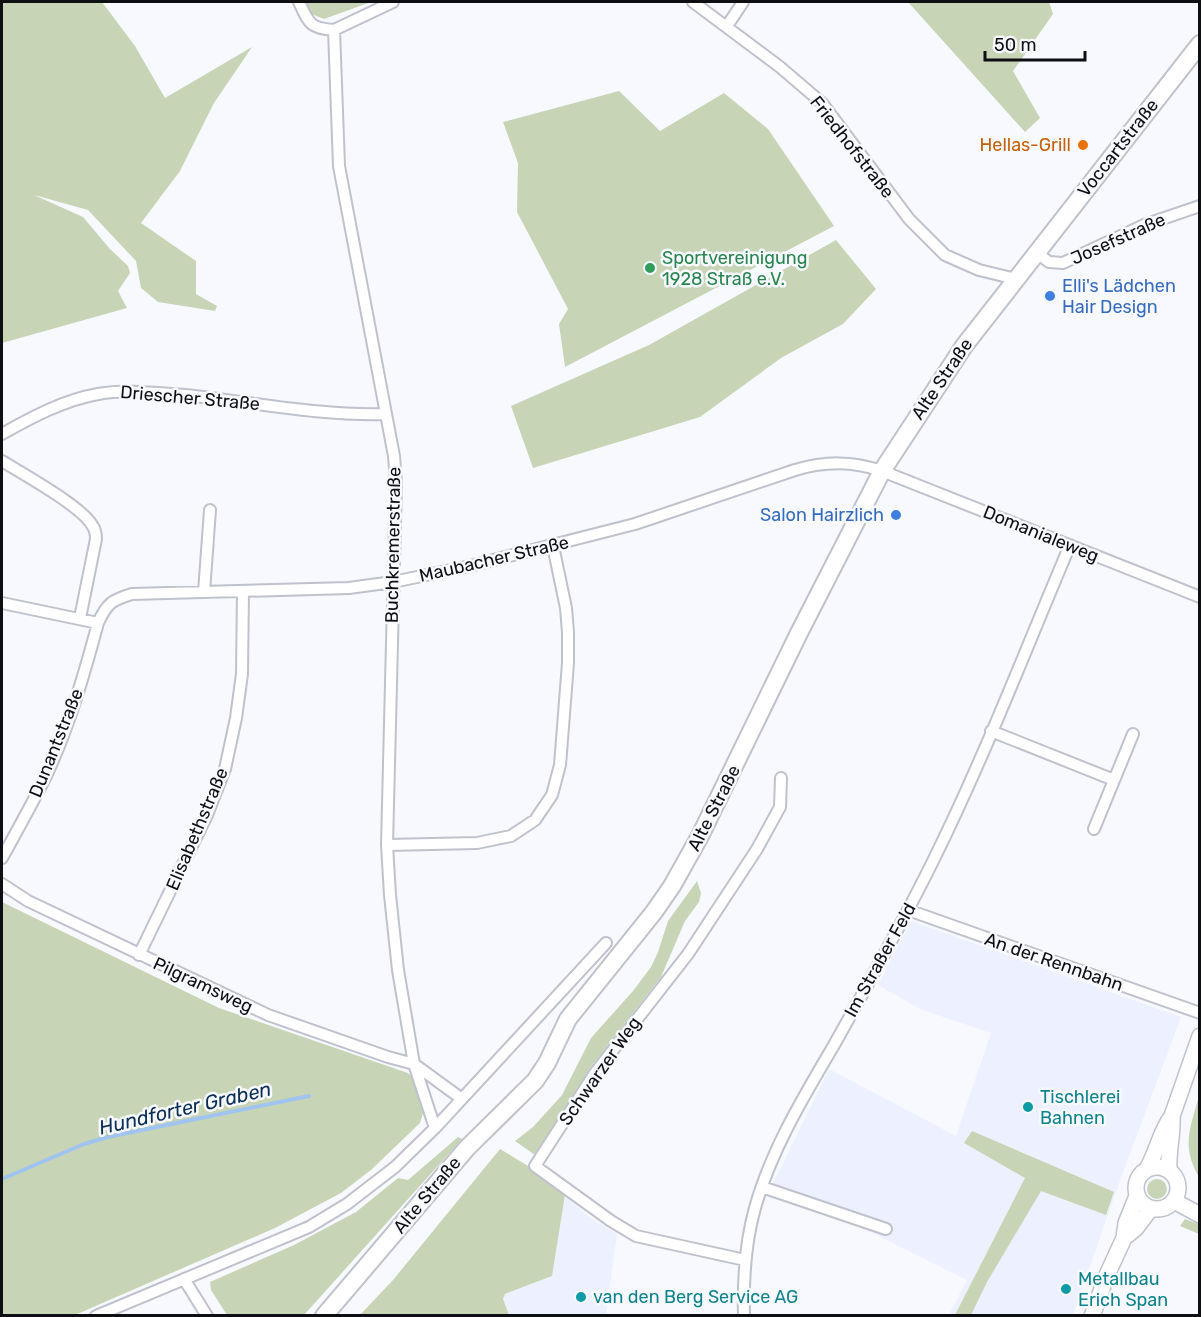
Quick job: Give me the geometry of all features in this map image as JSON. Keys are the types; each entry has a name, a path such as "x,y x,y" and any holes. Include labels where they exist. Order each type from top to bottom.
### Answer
{"main road":[{"name":"Voccartstraße","path":"1037,253 1200,44"},
{"name":"Alte Straße","path":"324,1316 467,1148 535,1081 574,1012 634,939 672,886 700,836 882,471 964,345 1037,253"},
{"path":"1092,1316 1124,1238 1126,1223 1137,1196 1137,1180 1147,1169 1164,1126 1172,1116 1200,1036"},
{"path":"1168,1169 1173,1129 1172,1116"},
{"path":"1137,1196 1144,1205 1151,1208 1165,1208 1174,1201 1178,1185 1174,1175 1168,1169 1157,1167 1147,1169"},
{"path":"1174,1201 1200,1215"},
{"path":"1124,1238 1136,1228 1151,1208"}],"street":[{"path":"299,2 310,24 318,28 334,30 393,2"},
{"name":"Friedhofstraße","path":"693,2 727,26 822,103 909,219 945,255 962,263 1016,279"},
{"path":"727,26 743,2"},
{"name":"Buchkremerstraße","path":"334,30 339,166 394,456 396,482 387,845 393,929 414,1064"},
{"name":"Josefstraße","path":"1037,253 1049,262 1063,263 1144,225 1200,206"},
{"name":"Driescher Straße","path":"2,434 71,401 96,394 125,391 194,396 358,415 386,414"},
{"path":"2,461 56,495 81,513 94,527 96,539 80,618"},
{"name":"Maubacher Straße","path":"98,623 105,608 115,599 132,594 349,588 393,582 470,566 635,524 818,463 861,464 882,471"},
{"name":"Domanialeweg","path":"882,471 1200,597"},
{"path":"204,592 210,510"},
{"name":"Im Straßer Feld","path":"744,1316 745,1260 755,1208 762,1187 803,1098 908,910 957,811 1070,545"},
{"path":"387,845 477,843 510,836 535,820 552,795 560,765 568,643 566,608 553,546"},
{"name":"Elisabethstraße","path":"139,955 207,815 225,769 236,718 242,674 243,591"},
{"path":"2,603 98,623"},
{"name":"Dunantstraße","path":"2,858 35,798 56,751 79,689 98,623"},
{"path":"992,731 1114,780"},
{"path":"1094,829 1133,734"},
{"name":"Schwarzer Weg","path":"745,1260 636,1236 611,1221 536,1166 595,1073 688,954 758,849 780,807 781,778"},
{"name":"Pilgramsweg","path":"2,884 28,901 268,1015 414,1064 462,1099"},
{"name":"An der Rennbahn","path":"908,910 1200,1013"},
{"path":"96,1316 309,1227 347,1204 394,1167 435,1128 606,944"},
{"path":"414,1064 435,1128"},
{"path":"762,1187 886,1229"},
{"path":"184,1279 207,1316"}],"shaded area":[{"path":"911,921 1181,1017 1073,1315 949,1315 967,1280 773,1184 829,1069 956,1136 991,1033 920,1009 878,985"},
{"path":"565,1195 588,1216 617,1234 606,1315 509,1315 503,1299 505,1294 552,1276"}],"green space":[{"path":"2,2 102,2 135,46 165,98 252,47 214,103 180,171 141,223 196,261 196,294 217,306 215,311 158,302 141,288 136,261 88,210 34,195 83,217 128,266 130,273 118,291 127,308 2,343"},
{"path":"302,2 371,2 324,19 309,13"},
{"path":"908,2 1049,2 1053,14 1013,71 1040,118 1025,132"},
{"name":"Sportvereinigung 1928 Straß e.V.","path":"619,91 660,131 724,93 768,129 834,226 565,367 559,324 568,309 517,212 518,163 503,122"},
{"path":"836,240 876,289 843,324 781,358 700,417 533,468 511,406 649,345"},
{"path":"697,881 701,893 699,902 685,921 661,977 590,1068 535,1155 515,1141 533,1127 562,1095 591,1038 651,967 668,921"},
{"path":"2,902 219,1008 408,1073 415,1080 425,1107 420,1123 371,1170 341,1193 275,1228 75,1315 2,1315"},
{"path":"1199,1096 1200,1177 1193,1166 1189,1146 1190,1128"},
{"path":"972,1131 1114,1192 1106,1215 1041,1191 987,1282 971,1315 955,1315 1025,1178 964,1143"},
{"path":"458,1137 462,1139 304,1315 227,1315 211,1290 210,1282 294,1245 356,1212 398,1178 408,1180"},
{"path":"500,1149 528,1166 565,1195 552,1276 505,1294 503,1299 509,1315 359,1316 393,1280"},
{"path":"1153,1179 1161,1179 1167,1185 1167,1193 1161,1199 1153,1199 1147,1193 1147,1185"},
{"path":"1185,1219 1199,1224 1199,1234 1180,1226"}],"waterway":[{"name":"Hundforter Graben","path":"2,1179 84,1144 108,1137 309,1096"}],"place":[{"name":"Hellas-Grill","path":"1083,145"},
{"name":"Sportvereinigung 1928 Straß e.V.","path":"650,268"},
{"name":"Elli's Lädchen Hair Design","path":"1050,296"},
{"name":"Salon Hairzlich","path":"896,515"},
{"name":"Tischlerei Bahnen","path":"1028,1107"},
{"name":"Metallbau Erich Span","path":"1066,1289"},
{"name":"van den Berg Service AG","path":"581,1297"}]}
